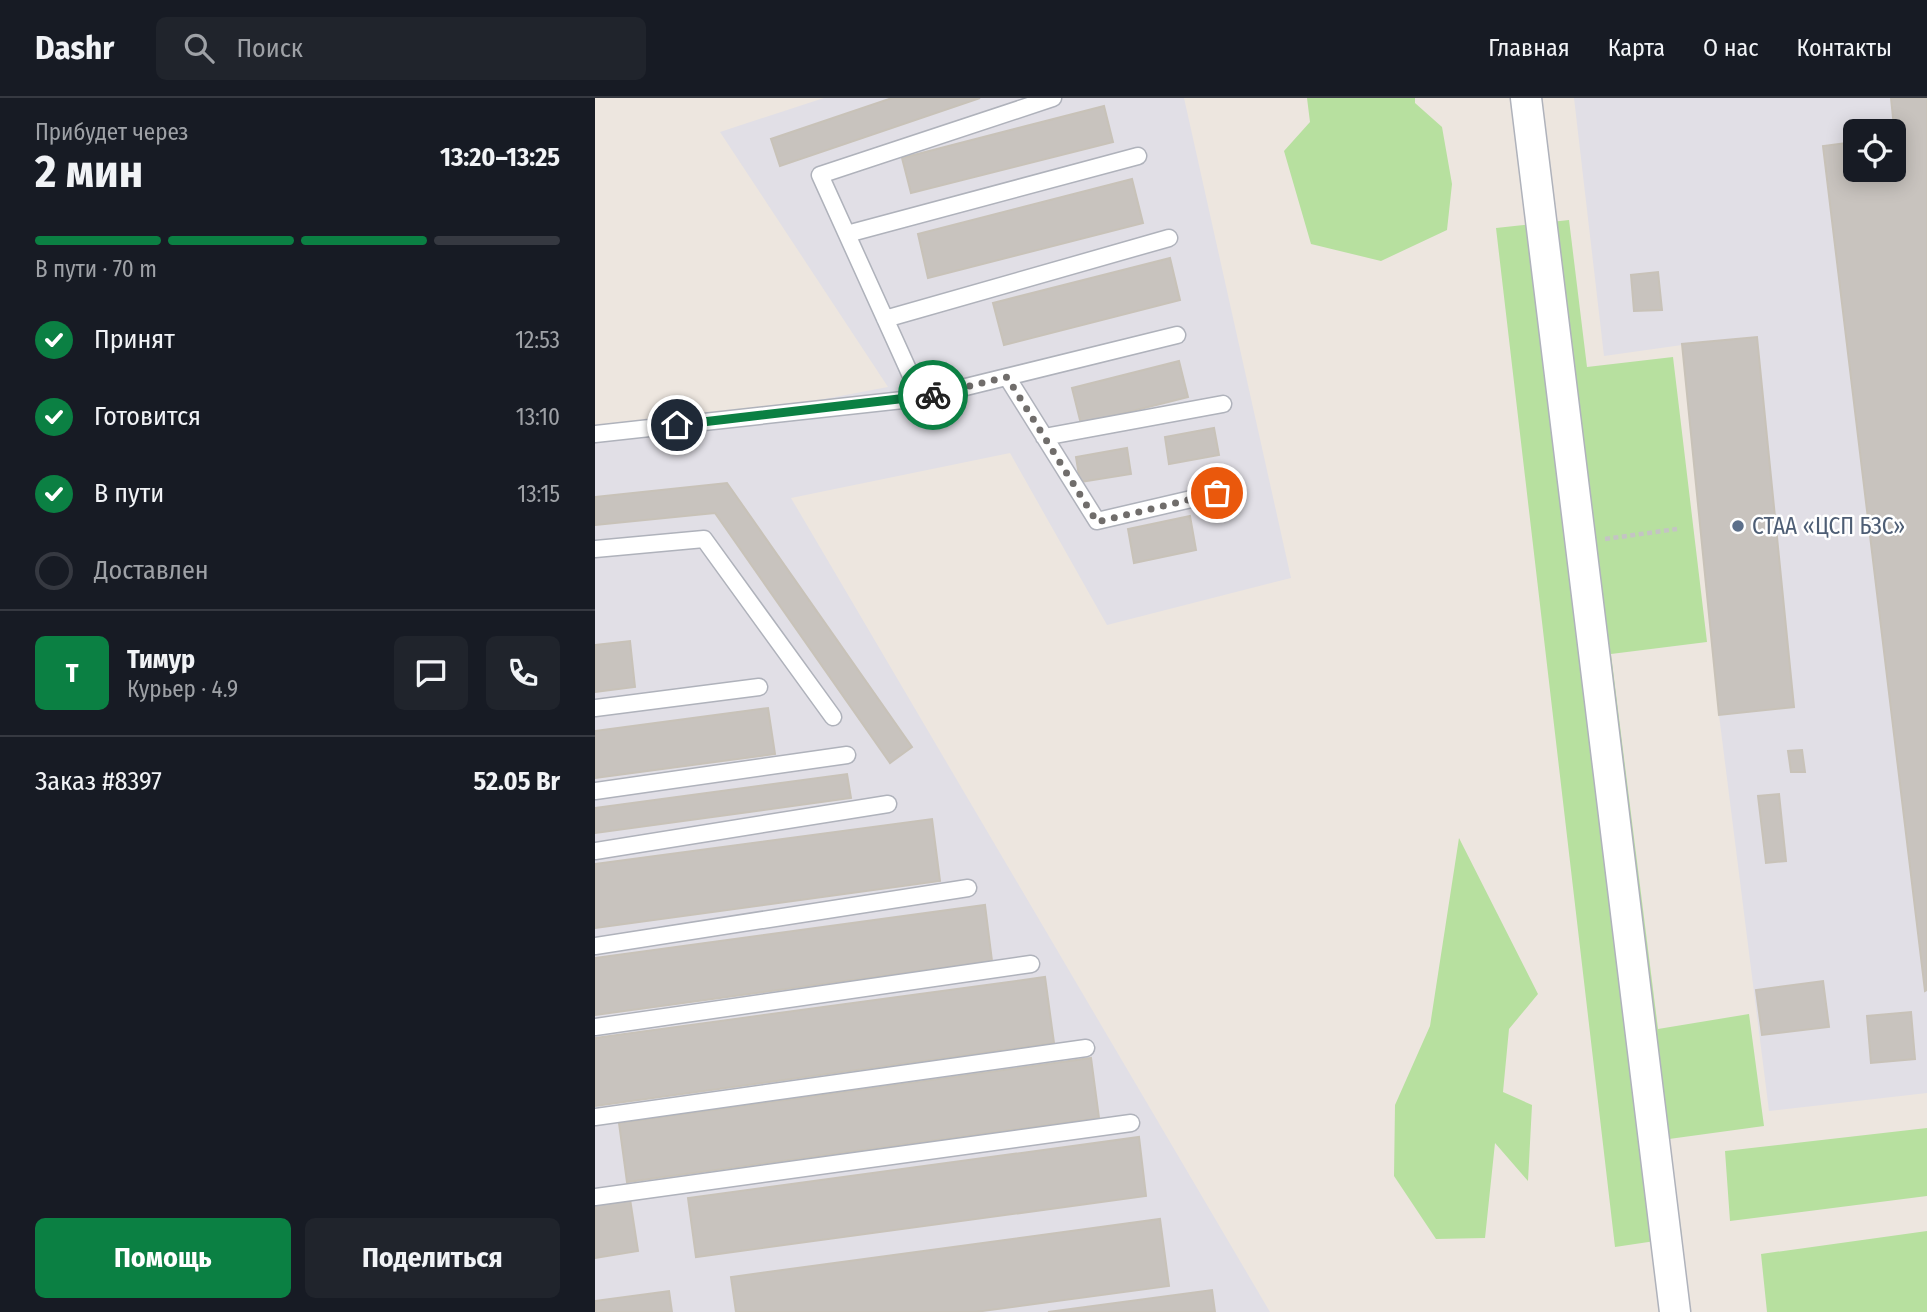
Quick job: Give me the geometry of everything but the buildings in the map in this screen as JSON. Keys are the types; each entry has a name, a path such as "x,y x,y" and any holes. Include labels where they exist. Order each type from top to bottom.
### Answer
{"street":[{"path":"1526,98 1675,1312"}],"lane":[{"path":"921,398 820,175 1052,98"},
{"path":"846,234 1138,156"},
{"path":"885,318 1169,238"},
{"path":"595,434 921,398 1177,335"},
{"path":"1007,377 1097,522 1217,493"},
{"path":"1044,437 1223,404"},
{"path":"595,549 704,539 833,717"},
{"path":"595,708 759,687"},
{"path":"595,791 847,755"},
{"path":"595,851 888,804"},
{"path":"595,946 968,888"},
{"path":"595,1027 1031,964"},
{"path":"595,1117 1086,1048"},
{"path":"595,1197 1131,1122"}],"path":[{"path":"1580,542 1677,528"}],"shaded area":[{"path":"824,98 1184,98 1291,578 1107,625 1010,453 791,498 1270,1312 595,1312 595,442 888,387 720,132"},
{"name":"СТАА «ЦСП БЗС»","path":"1574,98 1927,98 1927,1093 1769,1111 1719,715 1682,345 1604,356"}],"green space":[{"path":"1307,98 1415,98 1415,103 1442,127 1452,184 1447,230 1381,261 1311,244 1284,151 1310,122"},
{"path":"1569,220 1587,367 1673,357 1707,642 1611,654 1658,1029 1749,1014 1764,1126 1669,1139 1682,1237 1615,1247 1496,228"},
{"path":"1459,838 1538,994 1509,1029 1503,1092 1532,1105 1528,1181 1495,1143 1485,1238 1436,1239 1394,1176 1395,1105 1430,1026"},
{"path":"1927,1128 1927,1196 1730,1221 1725,1151"},
{"path":"1927,1231 1927,1312 1767,1312 1761,1254"}],"way so far":[{"path":"933,395 1007,377 1097,522 1217,493"}],"place":[{"name":"СТАА «ЦСП БЗС»","path":"1738,526"}],"route":[{"path":"677,425 933,395"}]}
